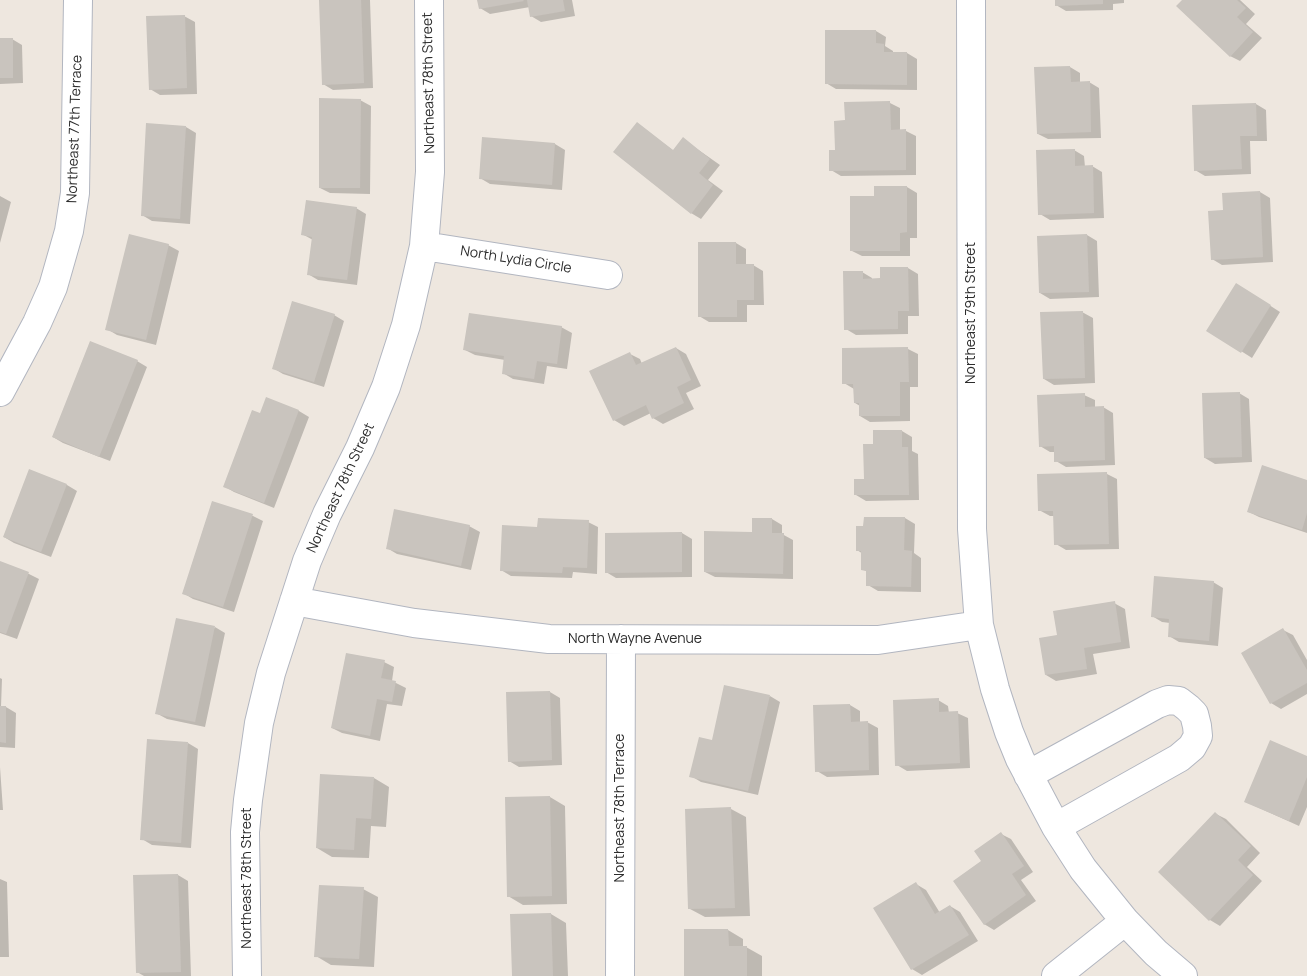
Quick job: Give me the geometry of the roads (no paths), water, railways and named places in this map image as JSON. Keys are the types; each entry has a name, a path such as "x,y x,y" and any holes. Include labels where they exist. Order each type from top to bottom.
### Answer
{"street":[{"name":"Northeast 77th Terrace","path":"0,392 37,323 53,287 69,231 75,193 78,0"},
{"name":"Northeast 78th Street","path":"247,976 245,832 259,724 271,673 307,561 386,388 406,325 424,246 430,172 429,0"},
{"name":"Northeast 79th Street","path":"971,0 972,529 974,581 979,625 1009,732 1028,774 1056,827 1083,870 1124,921 1183,976"},
{"name":"North Lydia Circle","path":"424,246 608,275"},
{"name":"North Wayne Avenue","path":"294,601 414,623 549,639 878,640 979,625"},
{"name":"Northeast 78th Terrace","path":"620,976 622,639"},
{"path":"1028,774 1157,704 1168,700 1179,701 1194,714 1198,726 1198,736 1192,747 1179,758 1056,827"},
{"path":"1056,976 1124,921"}]}
